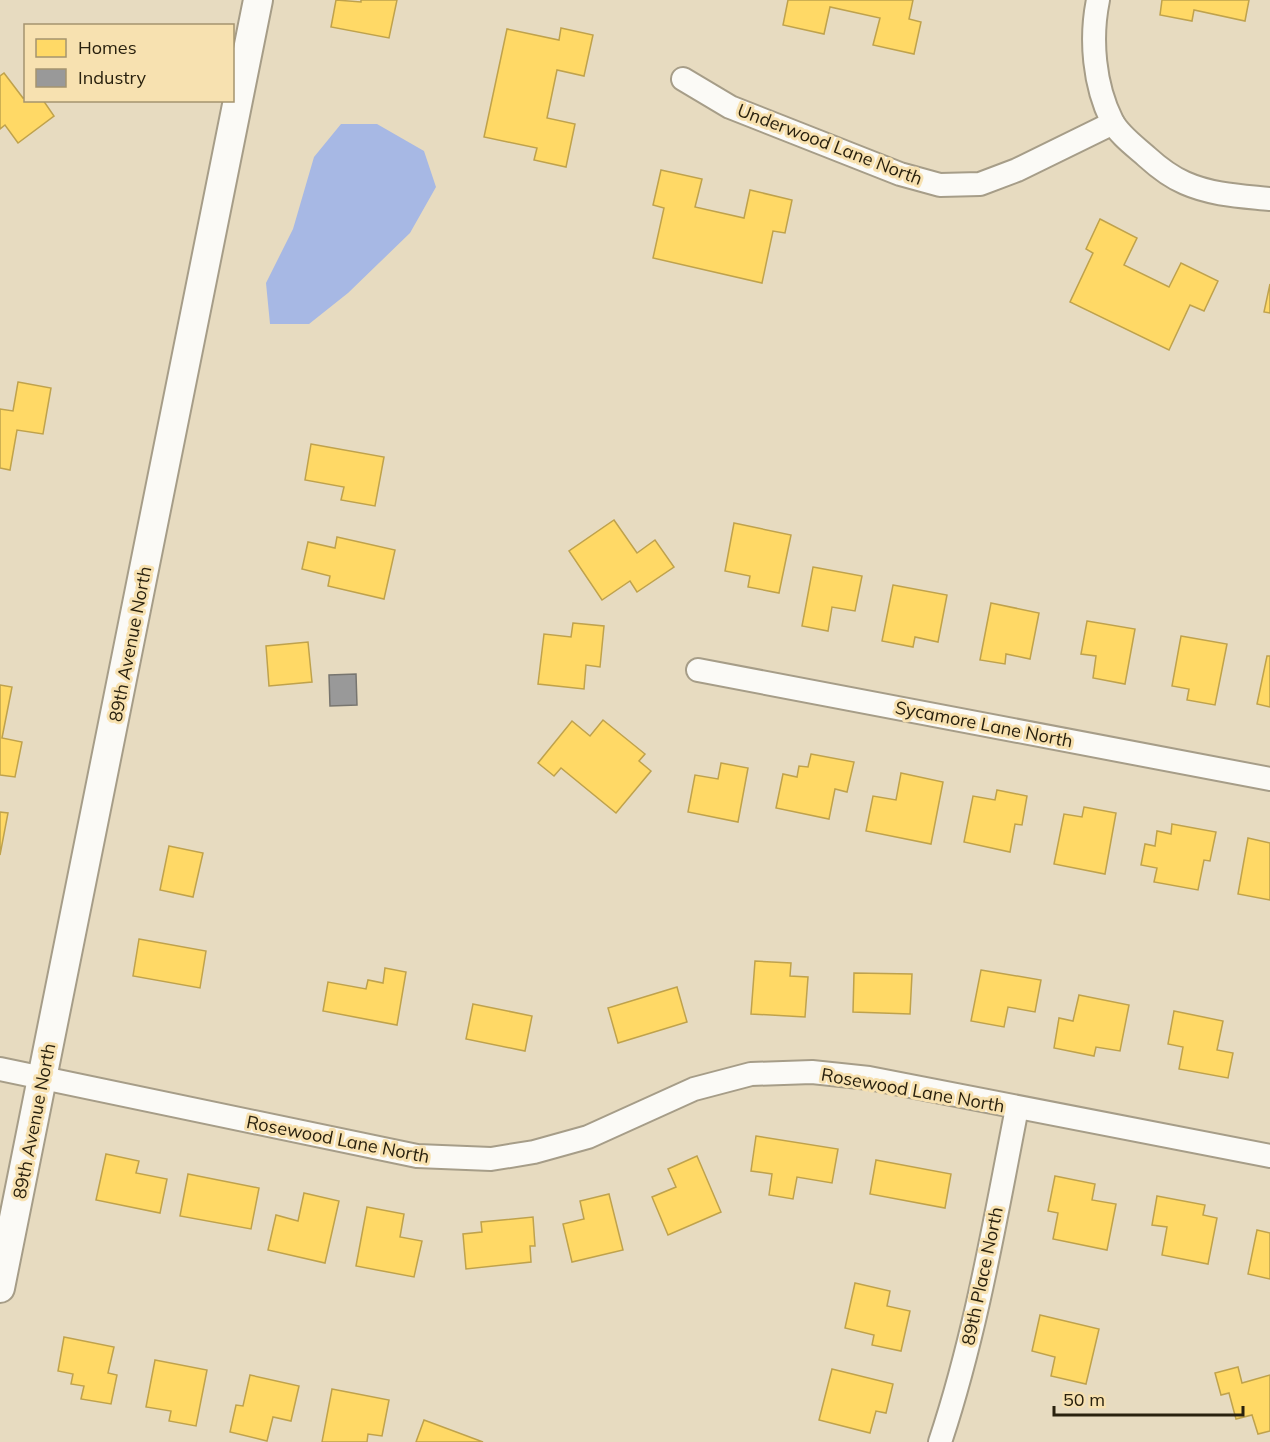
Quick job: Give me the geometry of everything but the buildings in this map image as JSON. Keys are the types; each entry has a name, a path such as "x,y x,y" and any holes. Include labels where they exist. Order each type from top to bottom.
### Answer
{"street":[{"name":"89th Avenue North","path":"0,1288 258,0"},
{"path":"1098,0 1095,12 1094,51 1099,86 1113,123 1134,146 1159,167 1183,182 1209,192 1270,199"},
{"name":"Underwood Lane North","path":"683,79 740,111 900,174 940,185 980,184 1017,170 1113,123"},
{"name":"Sycamore Lane North","path":"698,670 1270,779"},
{"name":"Rosewood Lane North","path":"0,1069 405,1154 447,1159 491,1159 534,1152 588,1137 694,1089 751,1074 812,1072 869,1078 1270,1156"},
{"name":"89th Place North","path":"940,1442 980,1292 1017,1108"}],"water":[{"path":"341,124 377,124 424,151 436,187 410,233 348,293 309,324 270,324 266,283 293,229 314,157"}]}
